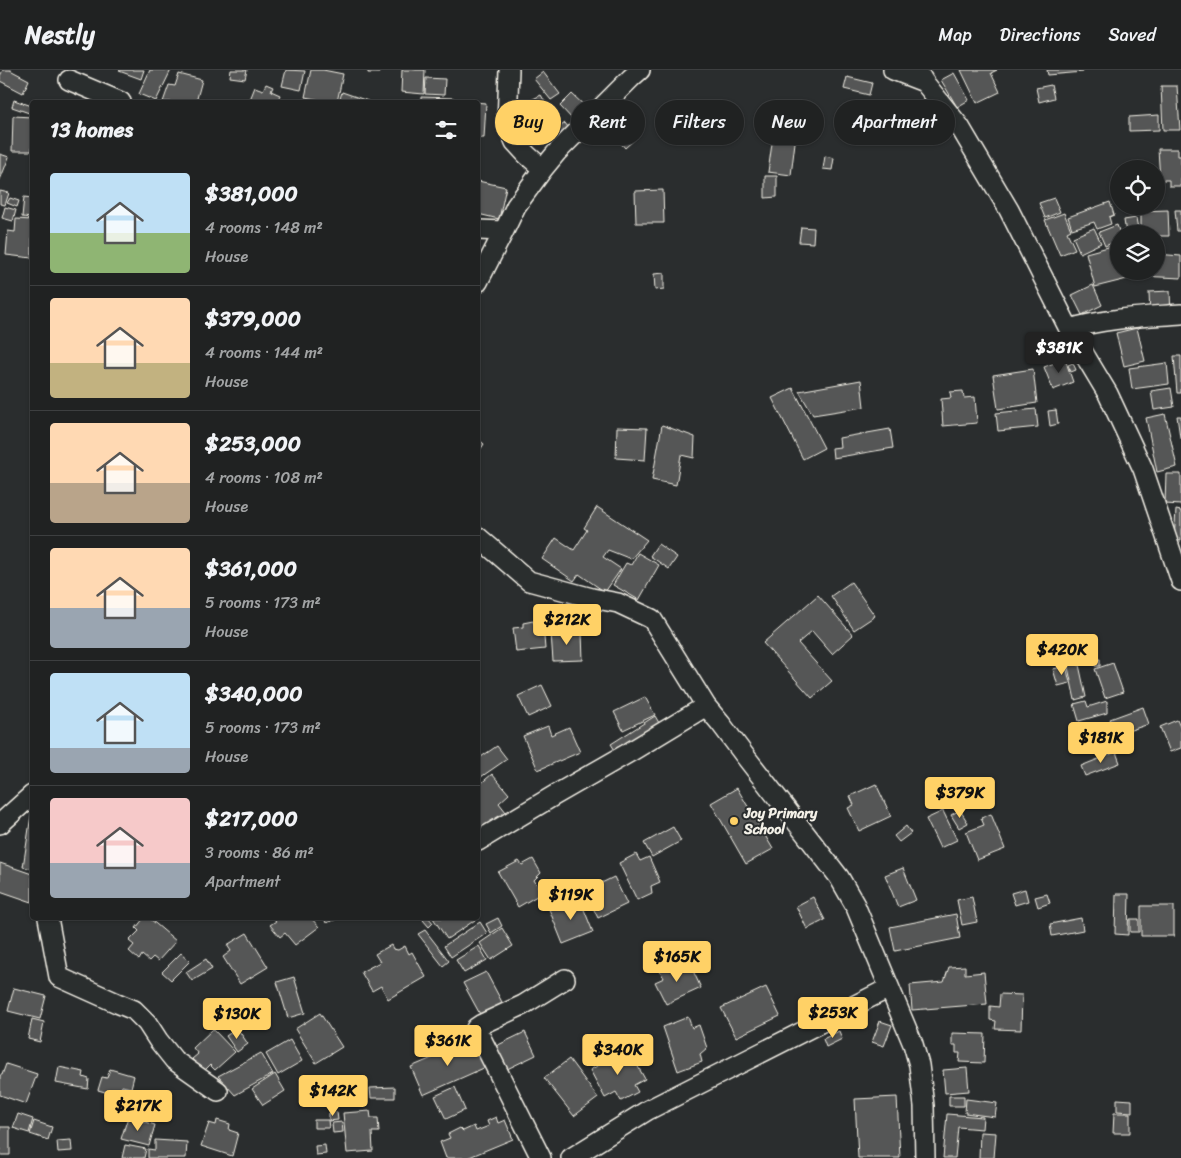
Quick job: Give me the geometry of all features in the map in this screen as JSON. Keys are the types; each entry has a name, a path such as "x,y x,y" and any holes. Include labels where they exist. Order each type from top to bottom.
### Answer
{"street":[{"path":"508,70 507,123 515,142 543,169"},
{"path":"480,278 516,206 543,169 557,152 640,70"},
{"path":"894,70 920,76 960,127 1004,202 1069,329 1108,394 1143,469 1181,581"},
{"path":"69,80 116,100"},
{"path":"480,230 504,231"},
{"path":"1069,329 1088,323 1123,318 1181,314"},
{"path":"480,539 529,581 618,603 652,619 706,706 722,724 839,877 854,905 913,1044 919,1065 924,1106 925,1158"},
{"path":"480,840 706,706"},
{"path":"0,824 30,797"},
{"path":"48,920 59,978 134,1010 147,1023 174,1060 218,1091"},
{"path":"541,1158 476,1028 523,1005 565,979"},
{"path":"570,1158 648,1110 889,988"}],"building":[{"path":"3,70 10,70 29,80 23,93 0,81"},
{"path":"120,70 144,70 141,79"},
{"path":"150,70 171,70 156,100 139,94"},
{"path":"231,70 247,70 245,79 230,77"},
{"path":"286,70 305,71 301,90 282,86"},
{"path":"311,70 343,74 337,100 321,100 305,97"},
{"path":"368,70 379,70 379,73 368,73"},
{"path":"402,70 425,70 424,94 401,92"},
{"path":"961,70 997,70 991,73 1000,92 977,103"},
{"path":"1047,70 1083,70 1083,72 1048,75"},
{"path":"543,72 560,94 551,100 534,79"},
{"path":"954,73 969,100 957,107 955,100 953,100 941,80"},
{"path":"179,74 202,80 197,100 164,100 169,85 175,86"},
{"path":"847,77 872,83 869,95 844,89"},
{"path":"426,78 445,79 444,95 425,94"},
{"path":"266,84 273,87 271,91 280,95 278,100 250,100 255,87 263,90"},
{"path":"1051,85 1054,98 1039,102 1036,88"},
{"path":"1161,86 1177,86 1180,130 1163,130"},
{"path":"342,92 365,100 340,100"},
{"path":"572,94 578,100 571,100 571,118 561,105"},
{"path":"541,95 544,100 531,100"},
{"path":"421,97 454,98 454,100 421,100"},
{"path":"14,100 30,105 30,113 12,107"},
{"path":"480,102 486,103 484,138 480,138"},
{"path":"1159,115 1159,130 1129,131 1129,117"},
{"path":"13,116 30,117 30,151 12,151"},
{"path":"565,123 571,131 563,137 561,134 561,126"},
{"path":"772,145 795,145 791,175 768,172"},
{"path":"1158,149 1178,149 1178,156 1181,156 1181,186 1169,186 1169,180 1165,180 1165,160 1159,160"},
{"path":"0,154 9,157 0,180"},
{"path":"825,156 834,158 832,170 823,169"},
{"path":"765,176 777,176 777,197 765,198"},
{"path":"480,181 506,187 499,219 480,214"},
{"path":"663,190 664,223 636,223 635,191"},
{"path":"0,191 9,193 5,205 0,204"},
{"path":"24,197 30,198 30,218 22,217"},
{"path":"10,198 19,201 17,207 7,203"},
{"path":"1054,198 1060,212 1045,218 1039,203"},
{"path":"1110,202 1110,215 1114,215 1109,217 1111,224 1097,229 1094,222 1072,229 1068,217"},
{"path":"5,207 16,210 13,221 2,218"},
{"path":"1165,210 1168,210 1169,236 1165,236 1165,225 1141,225 1141,215 1165,215"},
{"path":"1175,210 1181,210 1181,231 1177,231"},
{"path":"1064,213 1071,230 1067,232 1075,249 1060,255 1045,220"},
{"path":"1136,218 1137,225 1125,225 1124,220"},
{"path":"16,219 30,220 30,258 6,255 8,231 15,232"},
{"path":"801,227 814,228 813,243 799,242"},
{"path":"1094,228 1101,243 1080,253 1073,237"},
{"path":"1110,228 1110,244 1105,246 1099,232"},
{"path":"1110,247 1110,280 1123,280 1095,287 1086,253"},
{"path":"1165,255 1181,256 1181,278 1165,277"},
{"path":"664,273 664,289 655,290 654,274"},
{"path":"1093,285 1102,305 1082,315 1072,295"},
{"path":"1170,291 1171,316 1150,318 1149,292"},
{"path":"1137,328 1145,361 1124,366 1116,333"},
{"path":"1174,356 1181,356 1181,393 1177,393"},
{"path":"1065,359 1073,382 1053,390 1044,367"},
{"path":"1073,363 1076,370 1071,372 1068,365"},
{"path":"1167,363 1169,384 1132,389 1129,368"},
{"path":"1033,369 1037,403 998,409 993,375"},
{"path":"861,380 864,407 813,415 799,391"},
{"path":"793,388 824,448 803,459 772,398"},
{"path":"1171,388 1174,407 1154,410 1151,391"},
{"path":"963,391 964,398 975,397 977,423 943,426 941,399 951,398 950,392"},
{"path":"1036,409 1038,427 998,431 996,413"},
{"path":"1056,410 1058,424 1050,426 1048,411"},
{"path":"1165,414 1177,467 1157,472 1146,418"},
{"path":"1177,416 1181,416 1181,437 1180,437"},
{"path":"662,425 695,437 694,458 681,455 676,485 652,480"},
{"path":"617,427 647,428 645,460 616,458"},
{"path":"890,429 893,448 833,458 832,448 840,447 839,438"},
{"path":"480,441 484,444 480,450"},
{"path":"1166,474 1181,474 1181,505 1165,504"},
{"path":"597,507 647,540 631,559 608,550 603,557 621,569 605,592 579,574 574,581 542,559 556,538 574,550 587,530 584,528"},
{"path":"1176,510 1181,511 1181,541 1174,540"},
{"path":"658,544 677,557 669,569 650,556"},
{"path":"638,553 659,565 639,600 613,585 626,563 631,565"},
{"path":"851,582 875,616 854,630 831,596"},
{"path":"818,595 853,635 832,654 812,631 798,643 832,681 812,698 763,643"},
{"path":"533,621 535,625 543,624 545,649 516,652 513,628 523,627 523,623"},
{"path":"560,627 571,627 571,634 582,633 583,660 553,661 551,633 560,633"},
{"path":"1076,651 1086,697 1075,700 1065,653"},
{"path":"1095,659 1100,659 1100,666 1095,666"},
{"path":"1113,663 1123,692 1105,698 1095,669"},
{"path":"1066,666 1070,683 1058,686 1053,669"},
{"path":"542,685 552,706 528,717 518,696"},
{"path":"645,697 655,715 623,730 614,712"},
{"path":"1086,701 1088,707 1107,701 1107,713 1079,721 1074,704"},
{"path":"1143,707 1149,724 1116,735 1110,719"},
{"path":"655,716 662,728 618,755 611,744"},
{"path":"1177,720 1181,729 1181,748 1170,752 1160,727"},
{"path":"548,726 551,735 569,727 580,752 538,770 523,736"},
{"path":"497,746 507,759 480,778 480,758"},
{"path":"1116,752 1120,763 1085,776 1081,766"},
{"path":"492,774 509,794 499,803 506,812 483,831 480,827 480,784"},
{"path":"876,784 891,816 859,831 848,808 854,805 850,796"},
{"path":"737,788 773,849 746,864 711,803"},
{"path":"960,810 968,823 959,828 951,815"},
{"path":"943,811 957,840 940,848 926,819"},
{"path":"991,814 1005,849 977,860 966,832 984,825 981,818"},
{"path":"30,822 30,869 23,867"},
{"path":"906,826 911,833 899,842 894,836"},
{"path":"673,827 681,841 652,857 644,843"},
{"path":"636,854 640,861 649,857 660,882 651,886 652,893 637,900 619,863"},
{"path":"533,859 541,873 534,880 542,893 518,907 498,872 519,861 522,865"},
{"path":"0,863 30,873 30,901 0,891"},
{"path":"903,868 916,900 898,907 885,875"},
{"path":"614,877 627,904 598,918 585,891"},
{"path":"1025,889 1028,901 1015,905 1011,893"},
{"path":"1047,894 1050,903 1038,907 1035,897"},
{"path":"1116,894 1129,894 1128,935 1115,934"},
{"path":"579,897 593,932 563,944 549,909"},
{"path":"813,897 825,920 807,929 796,906"},
{"path":"972,897 977,922 962,925 957,900"},
{"path":"1141,906 1174,906 1174,936 1141,936"},
{"path":"956,914 960,938 895,951 890,927"},
{"path":"498,918 502,926 491,933 486,924"},
{"path":"1081,918 1083,930 1052,936 1050,924"},
{"path":"1130,919 1139,919 1139,932 1130,932"},
{"path":"142,920 151,920 176,941 158,961 153,957 149,961 142,955 139,960 129,951 134,945 129,941 139,931 136,928"},
{"path":"313,920 319,927 295,945 285,933 280,937 270,925 276,921"},
{"path":"423,920 431,920 433,923 429,927"},
{"path":"434,920 475,920 447,939"},
{"path":"480,922 487,933 451,957 444,946"},
{"path":"502,928 513,946 491,960 480,943"},
{"path":"425,930 449,961 443,966 418,934"},
{"path":"247,933 268,967 240,984 223,957 231,951 227,945"},
{"path":"391,945 393,949 398,950 405,946 409,954 412,952 426,977 388,999 381,986 372,991 361,972 380,962 375,954"},
{"path":"479,946 487,960 464,973 456,960"},
{"path":"181,953 190,961 171,980 162,972"},
{"path":"206,959 212,969 192,981 186,972"},
{"path":"689,962 701,988 666,1004 655,982 664,978 660,971 672,965 674,969"},
{"path":"965,966 965,974 984,972 987,1004 912,1010 910,985 944,982 949,967"},
{"path":"486,972 503,1004 481,1016 463,983"},
{"path":"294,977 305,1013 288,1018 277,982"},
{"path":"766,987 780,1016 736,1037 721,1008"},
{"path":"14,988 46,996 40,1019 8,1011"},
{"path":"1000,994 1022,995 1021,1030 995,1029 996,1021 990,1020 990,1006 999,1007"},
{"path":"320,1013 342,1047 316,1063 295,1029"},
{"path":"688,1017 692,1028 699,1025 707,1048 700,1054 702,1062 678,1071 663,1027"},
{"path":"32,1019 44,1022 40,1042 28,1039"},
{"path":"880,1021 892,1025 884,1046 872,1042"},
{"path":"237,1028 248,1044 237,1052 226,1036"},
{"path":"213,1029 235,1052 215,1070 210,1065 203,1072 192,1059 198,1054 193,1048"},
{"path":"839,1031 842,1039 826,1047 823,1039"},
{"path":"525,1032 536,1055 501,1072 490,1049"},
{"path":"952,1033 985,1034 984,1063 959,1062 960,1053 956,1053 956,1045 952,1045"},
{"path":"290,1040 302,1061 278,1075 266,1054"},
{"path":"474,1040 486,1067 423,1095 411,1067"},
{"path":"628,1049 645,1079 634,1085 638,1092 621,1101 616,1092 605,1098 590,1070"},
{"path":"261,1053 273,1074 235,1095 218,1076"},
{"path":"569,1059 598,1098 574,1116 544,1078"},
{"path":"6,1064 37,1074 26,1104 0,1095 0,1075 2,1075"},
{"path":"59,1067 84,1072 83,1077 89,1079 88,1089 56,1083"},
{"path":"967,1068 969,1091 945,1093 943,1070"},
{"path":"110,1069 134,1076 131,1088 122,1086 119,1096 98,1090 102,1077 107,1078"},
{"path":"275,1074 285,1091 263,1105 252,1089"},
{"path":"395,1087 395,1098 371,1098 370,1088"},
{"path":"455,1087 465,1110 446,1119 435,1096"},
{"path":"949,1096 964,1096 964,1106 949,1106"},
{"path":"897,1097 900,1158 858,1158 855,1099"},
{"path":"966,1099 997,1103 995,1117 965,1113"},
{"path":"1117,1099 1132,1100 1132,1112 1117,1111"},
{"path":"370,1111 371,1118 378,1118 379,1132 372,1132 373,1151 347,1153 343,1113"},
{"path":"337,1112 338,1120 329,1121 329,1113"},
{"path":"1114,1113 1130,1113 1130,1133 1113,1133"},
{"path":"18,1114 33,1119 29,1133 13,1128"},
{"path":"947,1114 983,1117 982,1129 958,1127 955,1158 943,1158"},
{"path":"128,1117 155,1125 149,1146 121,1139"},
{"path":"496,1117 498,1123 505,1120 513,1139 467,1158 446,1158 440,1142 450,1138 448,1134 460,1128 463,1131 474,1126 476,1131 489,1126 487,1121"},
{"path":"217,1120 230,1124 229,1130 238,1133 232,1156 201,1146 209,1123 216,1125"},
{"path":"314,1120 328,1120 329,1128 314,1128"},
{"path":"34,1121 52,1127 48,1140 30,1134"},
{"path":"342,1122 343,1132 333,1133 332,1123"},
{"path":"0,1127 10,1127 10,1155 0,1155"},
{"path":"980,1132 996,1133 994,1158 979,1158"},
{"path":"71,1140 72,1151 58,1152 57,1141"},
{"path":"155,1140 187,1142 186,1158 148,1158 148,1149 155,1150"},
{"path":"125,1145 146,1149 144,1158 122,1158"},
{"path":"325,1145 326,1154 316,1155 315,1146"}],"place":[{"name":"Joy Primary School","path":"734,821"}]}
